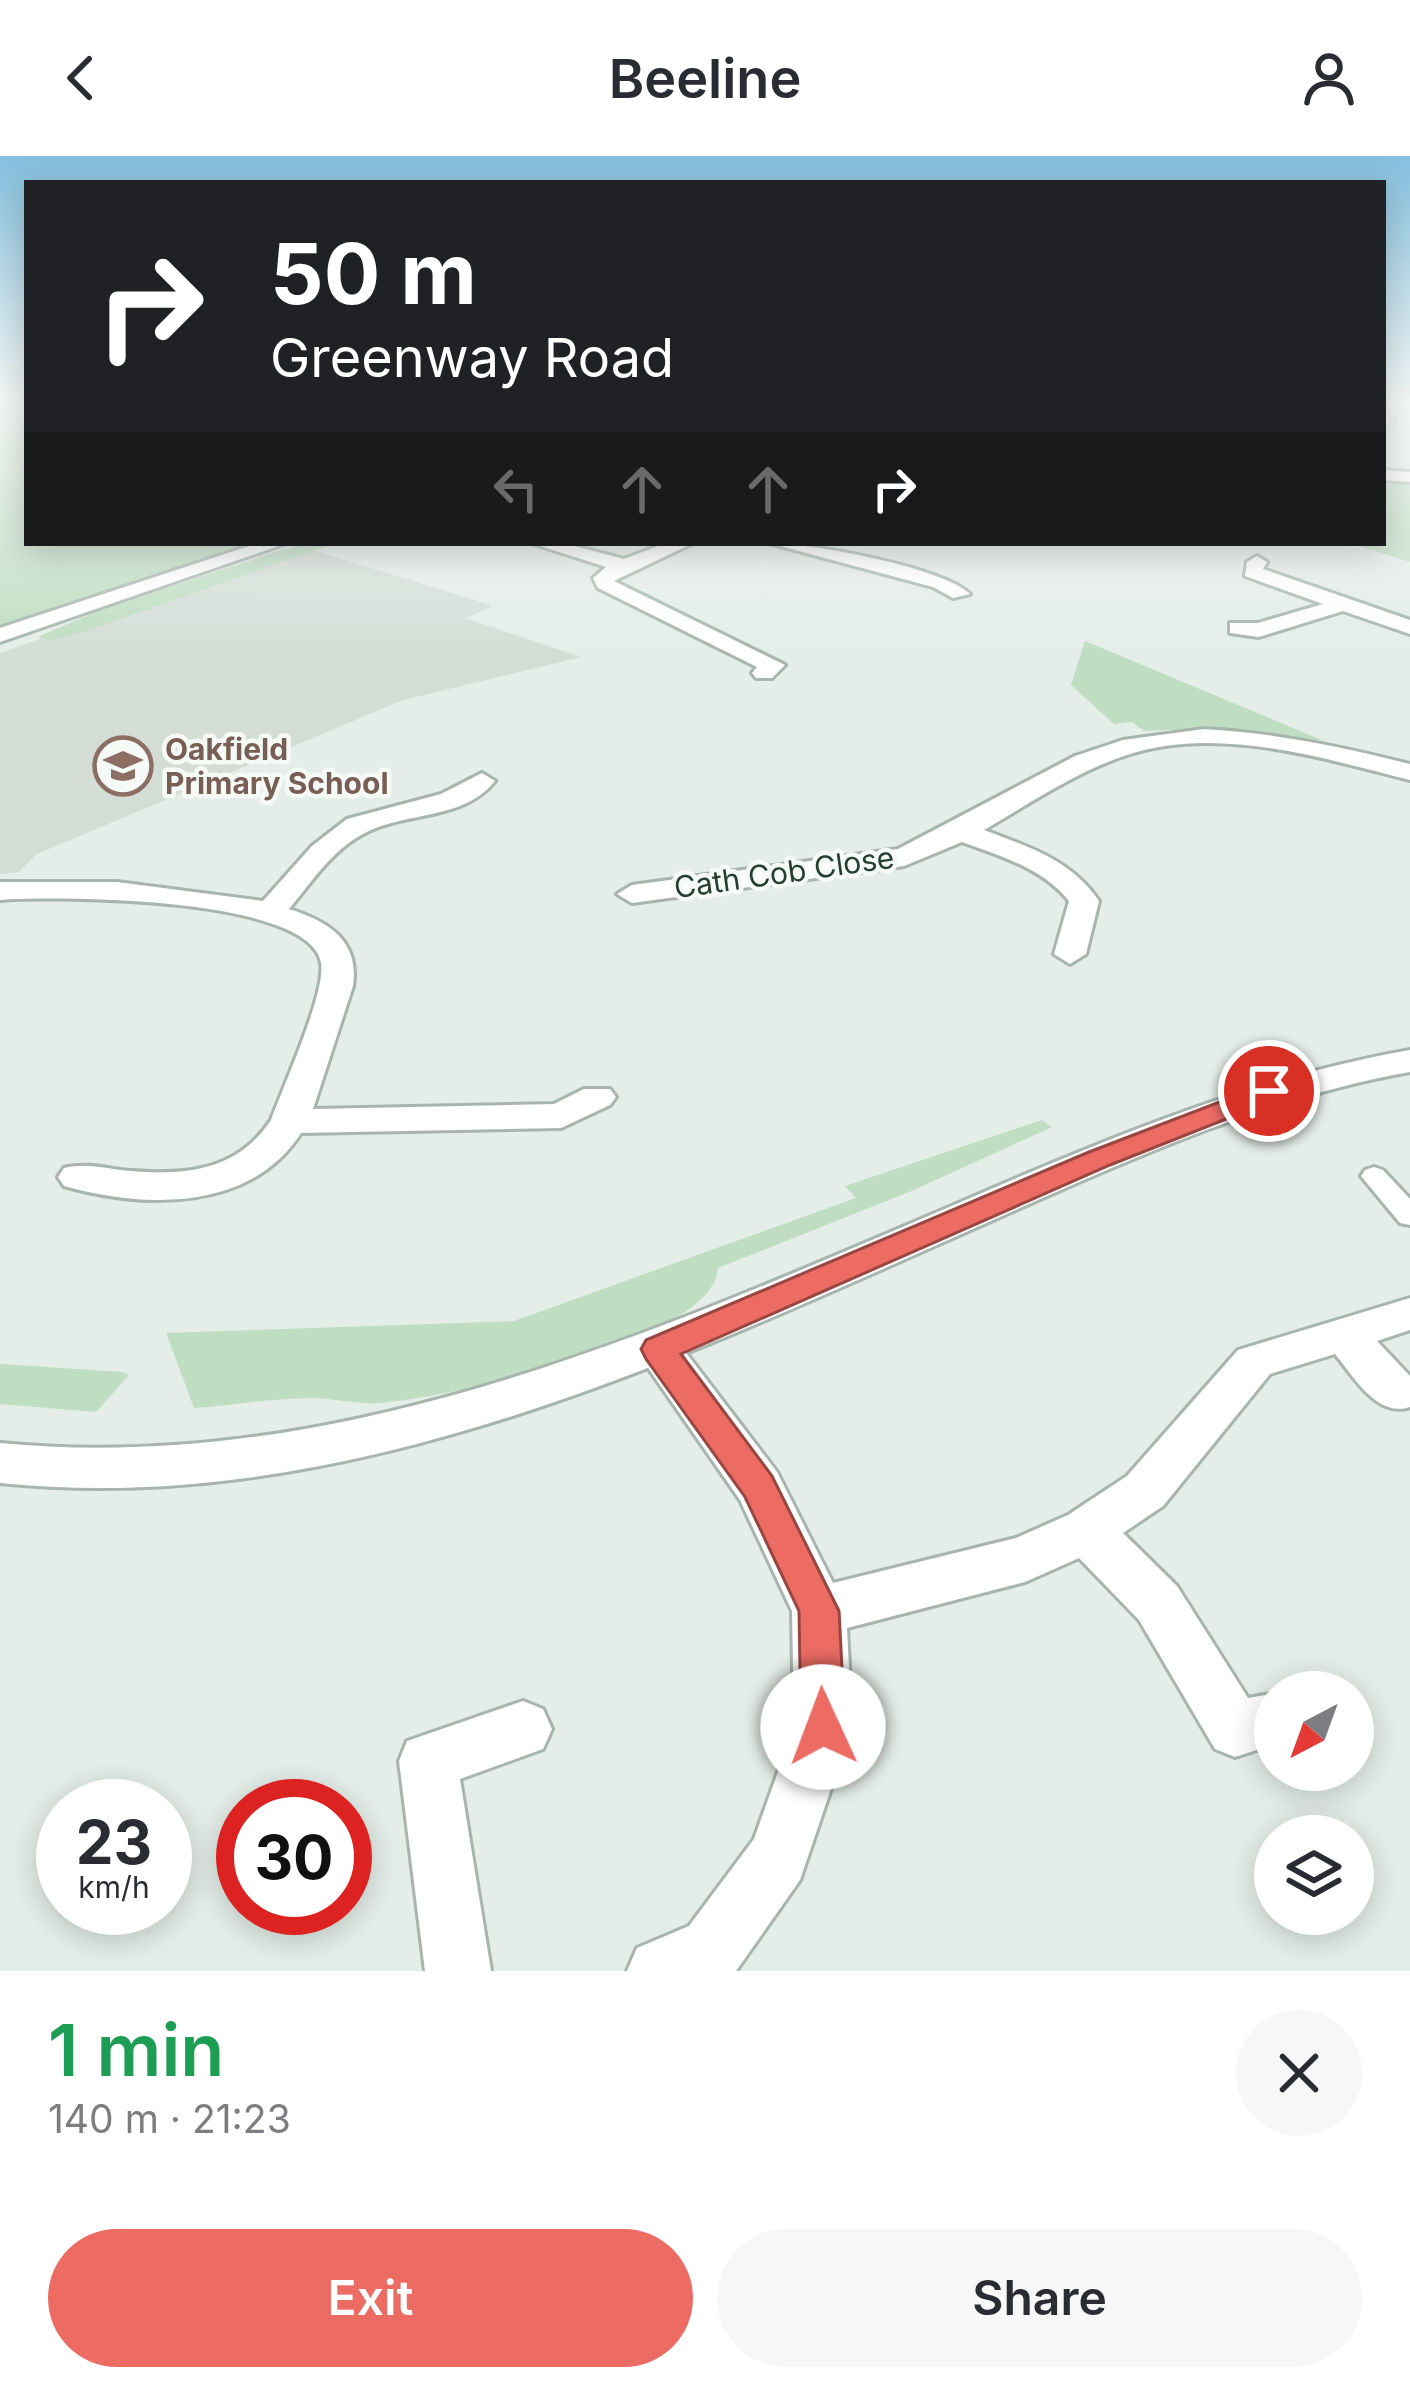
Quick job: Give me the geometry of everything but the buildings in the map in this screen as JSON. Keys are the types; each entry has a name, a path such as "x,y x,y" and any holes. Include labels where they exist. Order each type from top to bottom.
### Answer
{"street":[{"path":"0,635 268,546"},
{"path":"552,546 622,566"},
{"path":"675,546 622,566 603,578 605,584 738,652 773,664 764,673"},
{"path":"791,546 940,583 959,594"},
{"path":"1257,562 1252,572 1410,627"},
{"path":"1238,628 1258,630 1344,604"},
{"name":"Cath Cob Close","path":"632,894 869,865 934,846 1087,760 1142,743 1259,740 1410,772"},
{"path":"271,912 342,834 373,820 469,794 482,781"},
{"path":"961,831 1062,875 1076,888 1084,901 1070,954"},
{"path":"0,891 42,887 124,892 271,912 321,935 336,953 340,970 290,1121 281,1140 263,1158 230,1178 165,1187 78,1178"},
{"path":"0,1463 134,1467 357,1441 575,1381 1204,1115 1342,1072 1410,1061"},
{"path":"290,1121 561,1116 597,1097"},
{"path":"819,1611 1025,1559 1086,1530 1145,1491 1254,1362 1410,1314"},
{"path":"1343,1334 1397,1393"},
{"path":"658,1349 759,1487 819,1611 823,1727 778,1858 701,1964"},
{"path":"1086,1530 1158,1603 1235,1729 1254,1723"},
{"path":"458,1971 428,1761 523,1730"}],"lane":[{"path":"1373,1176 1410,1216"}],"shaded area":[{"name":"Oakfield Primary School","path":"303,547 494,606 465,618 581,657 403,700 37,854 19,872 0,874 0,653"}],"green space":[{"path":"0,486 24,486 24,546 251,546 0,629"},
{"path":"1386,486 1410,486 1410,562 1359,546 1386,546"},
{"path":"295,546 327,546 92,629 50,640 38,637 99,610"},
{"path":"1085,641 1324,741 1224,728 1144,731 1132,722 1114,724 1071,685"},
{"path":"1042,1120 1052,1127 909,1192 718,1268 705,1295 672,1320 626,1342 513,1378 379,1403 299,1398 194,1408 166,1333 514,1321 856,1198 845,1186"},
{"path":"0,1364 129,1375 96,1412 0,1404"}],"place":[{"name":"Oakfield Primary School","path":"123,766"}],"route":[{"path":"823,1727 819,1611 759,1487 658,1349 1269,1091"}]}
